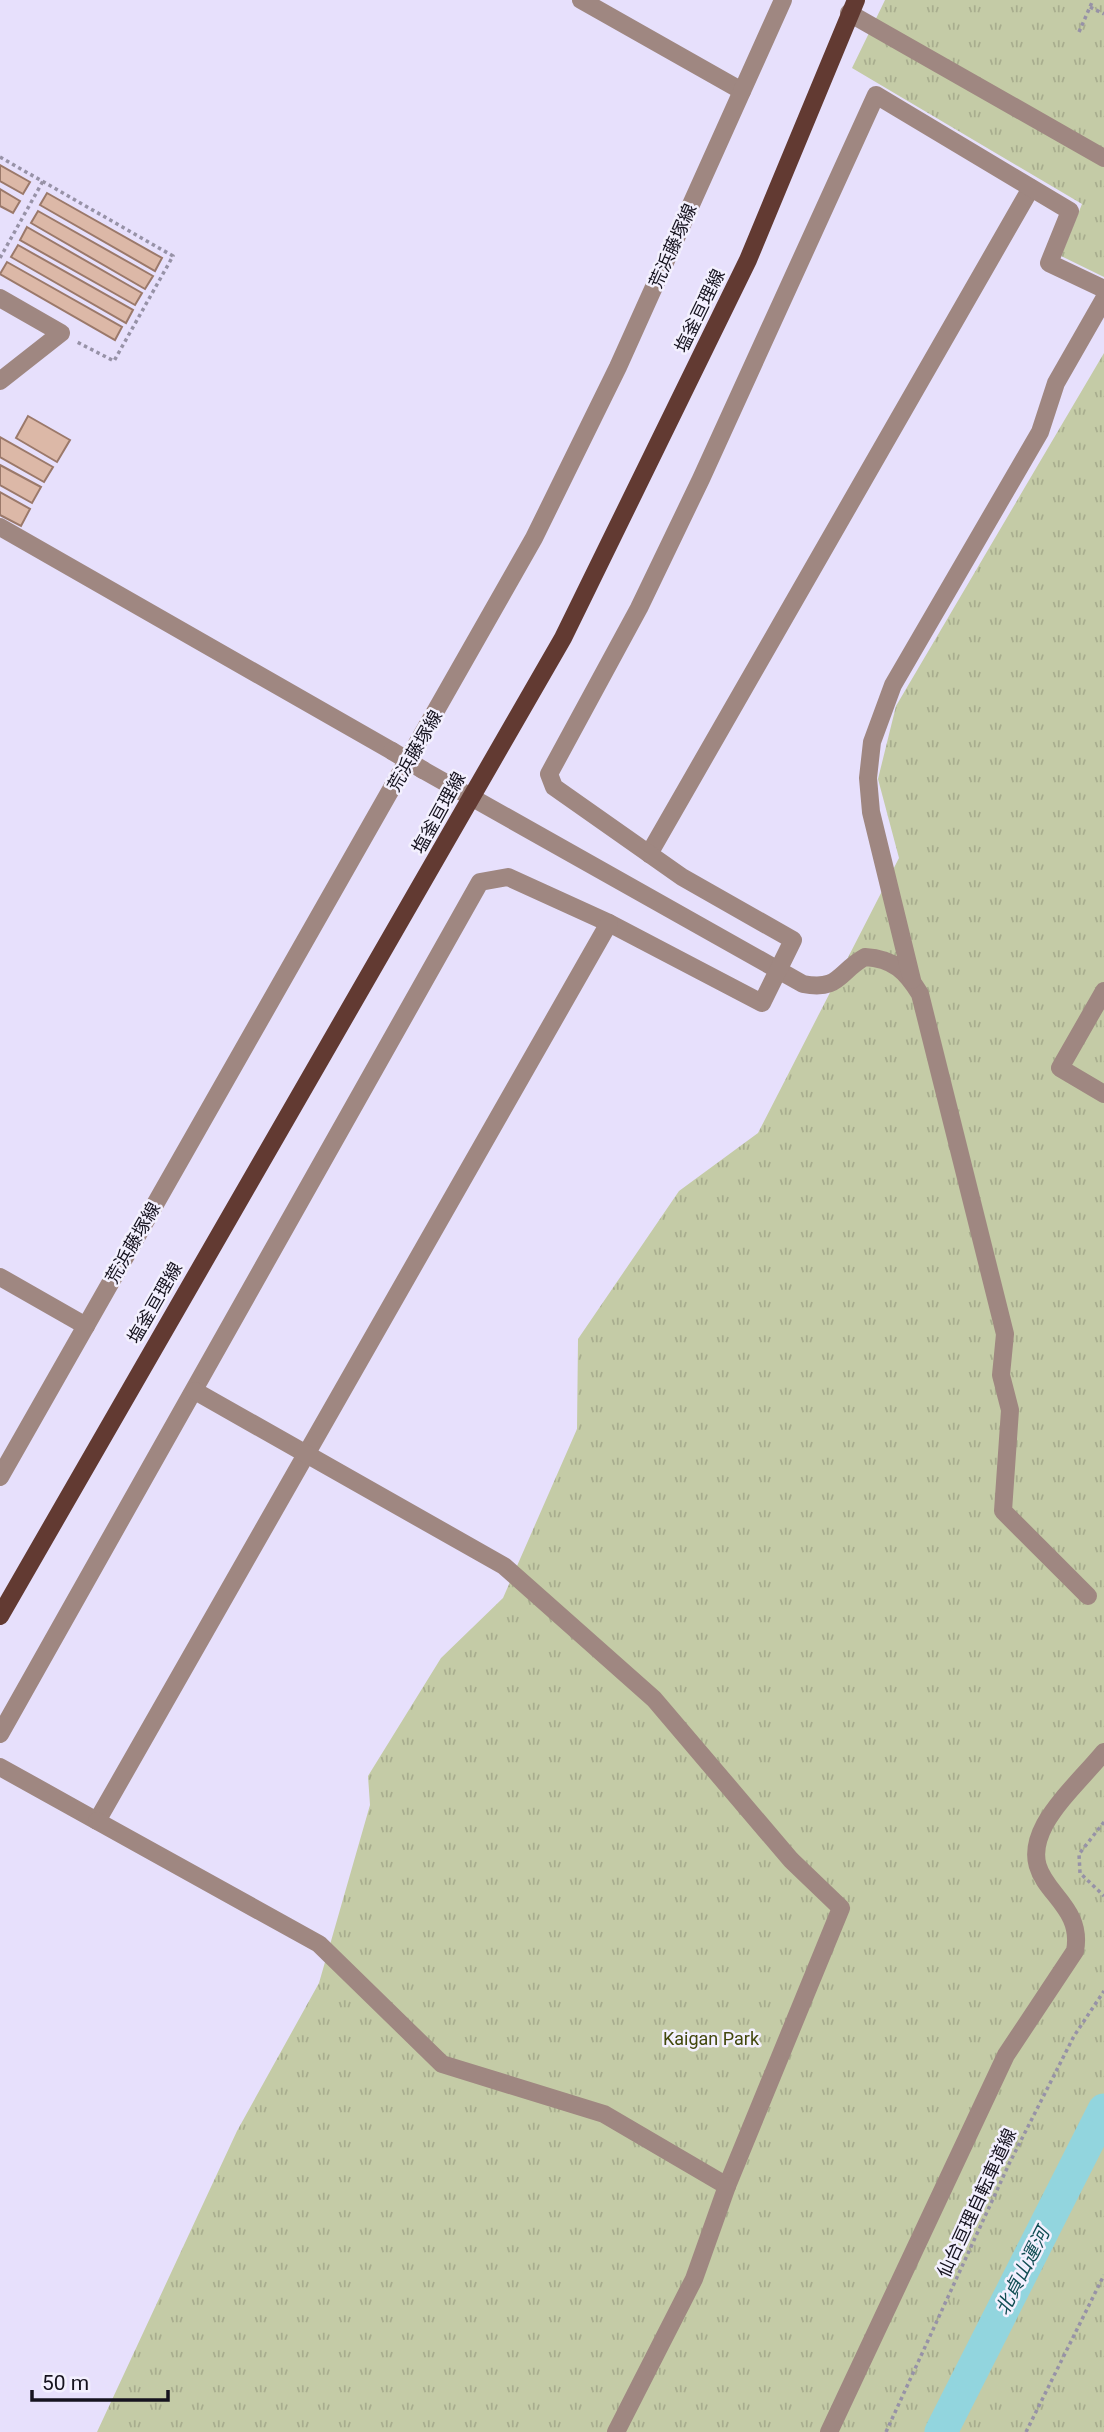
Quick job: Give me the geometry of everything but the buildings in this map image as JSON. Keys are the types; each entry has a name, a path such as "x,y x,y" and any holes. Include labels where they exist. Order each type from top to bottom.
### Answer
{"main road":[{"name":"塩釜亘理線","path":"0,1616 563,638 748,260 853,7"}],"street":[{"path":"581,0 742,91"},
{"name":"荒浜藤塚線","path":"0,1477 534,538 618,367 783,0"},
{"path":"853,7 1104,158"},
{"path":"0,1734 480,881 508,877 609,923 762,1003 793,940 682,877 649,854 554,787 550,781 550,769 639,608 876,95 1070,211 1049,263 1104,289"},
{"path":"649,854 1031,188"},
{"path":"0,298 61,333 0,381"},
{"path":"913,984 871,813 868,778 875,730 893,685 1040,432 1056,383 1104,299"},
{"path":"0,527 472,799 803,985 819,988 833,984 853,964 865,957 880,958 895,964 919,995 1005,1334 1001,1375 1010,1410 1003,1511 1088,1596"},
{"path":"97,1821 609,923"},
{"path":"1104,991 1060,1068 1104,1094"},
{"path":"0,1277 86,1326"},
{"path":"195,1391 504,1566 654,1699 791,1860 841,1908 727,2186 694,2279 616,2432"},
{"path":"829,2432 994,2079 1075,1951 1078,1933 1071,1912 1040,1875 1035,1848 1045,1823 1104,1752"},
{"path":"0,1767 319,1944 442,2064 604,2114 727,2186"}],"path":[{"path":"1079,33 1093,0"},
{"path":"1090,7 1104,14"},
{"path":"0,157 173,256 114,361 61,333"},
{"path":"0,258 43,181"},
{"path":"1104,1822 1079,1854 1080,1873 1104,1896"},
{"name":"仙台亘理自転車道線","path":"886,2432 1009,2164 1074,2036 1104,1991"},
{"path":"1026,2432 1104,2275"}],"green space":[{"path":"885,0 1104,0 1104,277 1061,256 1082,204 852,68"},
{"name":"Kaigan Park","path":"1104,353 1104,2432 97,2432 237,2131 319,1983 370,1805 368,1776 441,1658 503,1598 577,1429 578,1339 679,1191 758,1133 899,858 878,779 896,706"}],"waterway":[{"name":"北貞山運河","path":"941,2432 1104,2110"}]}
